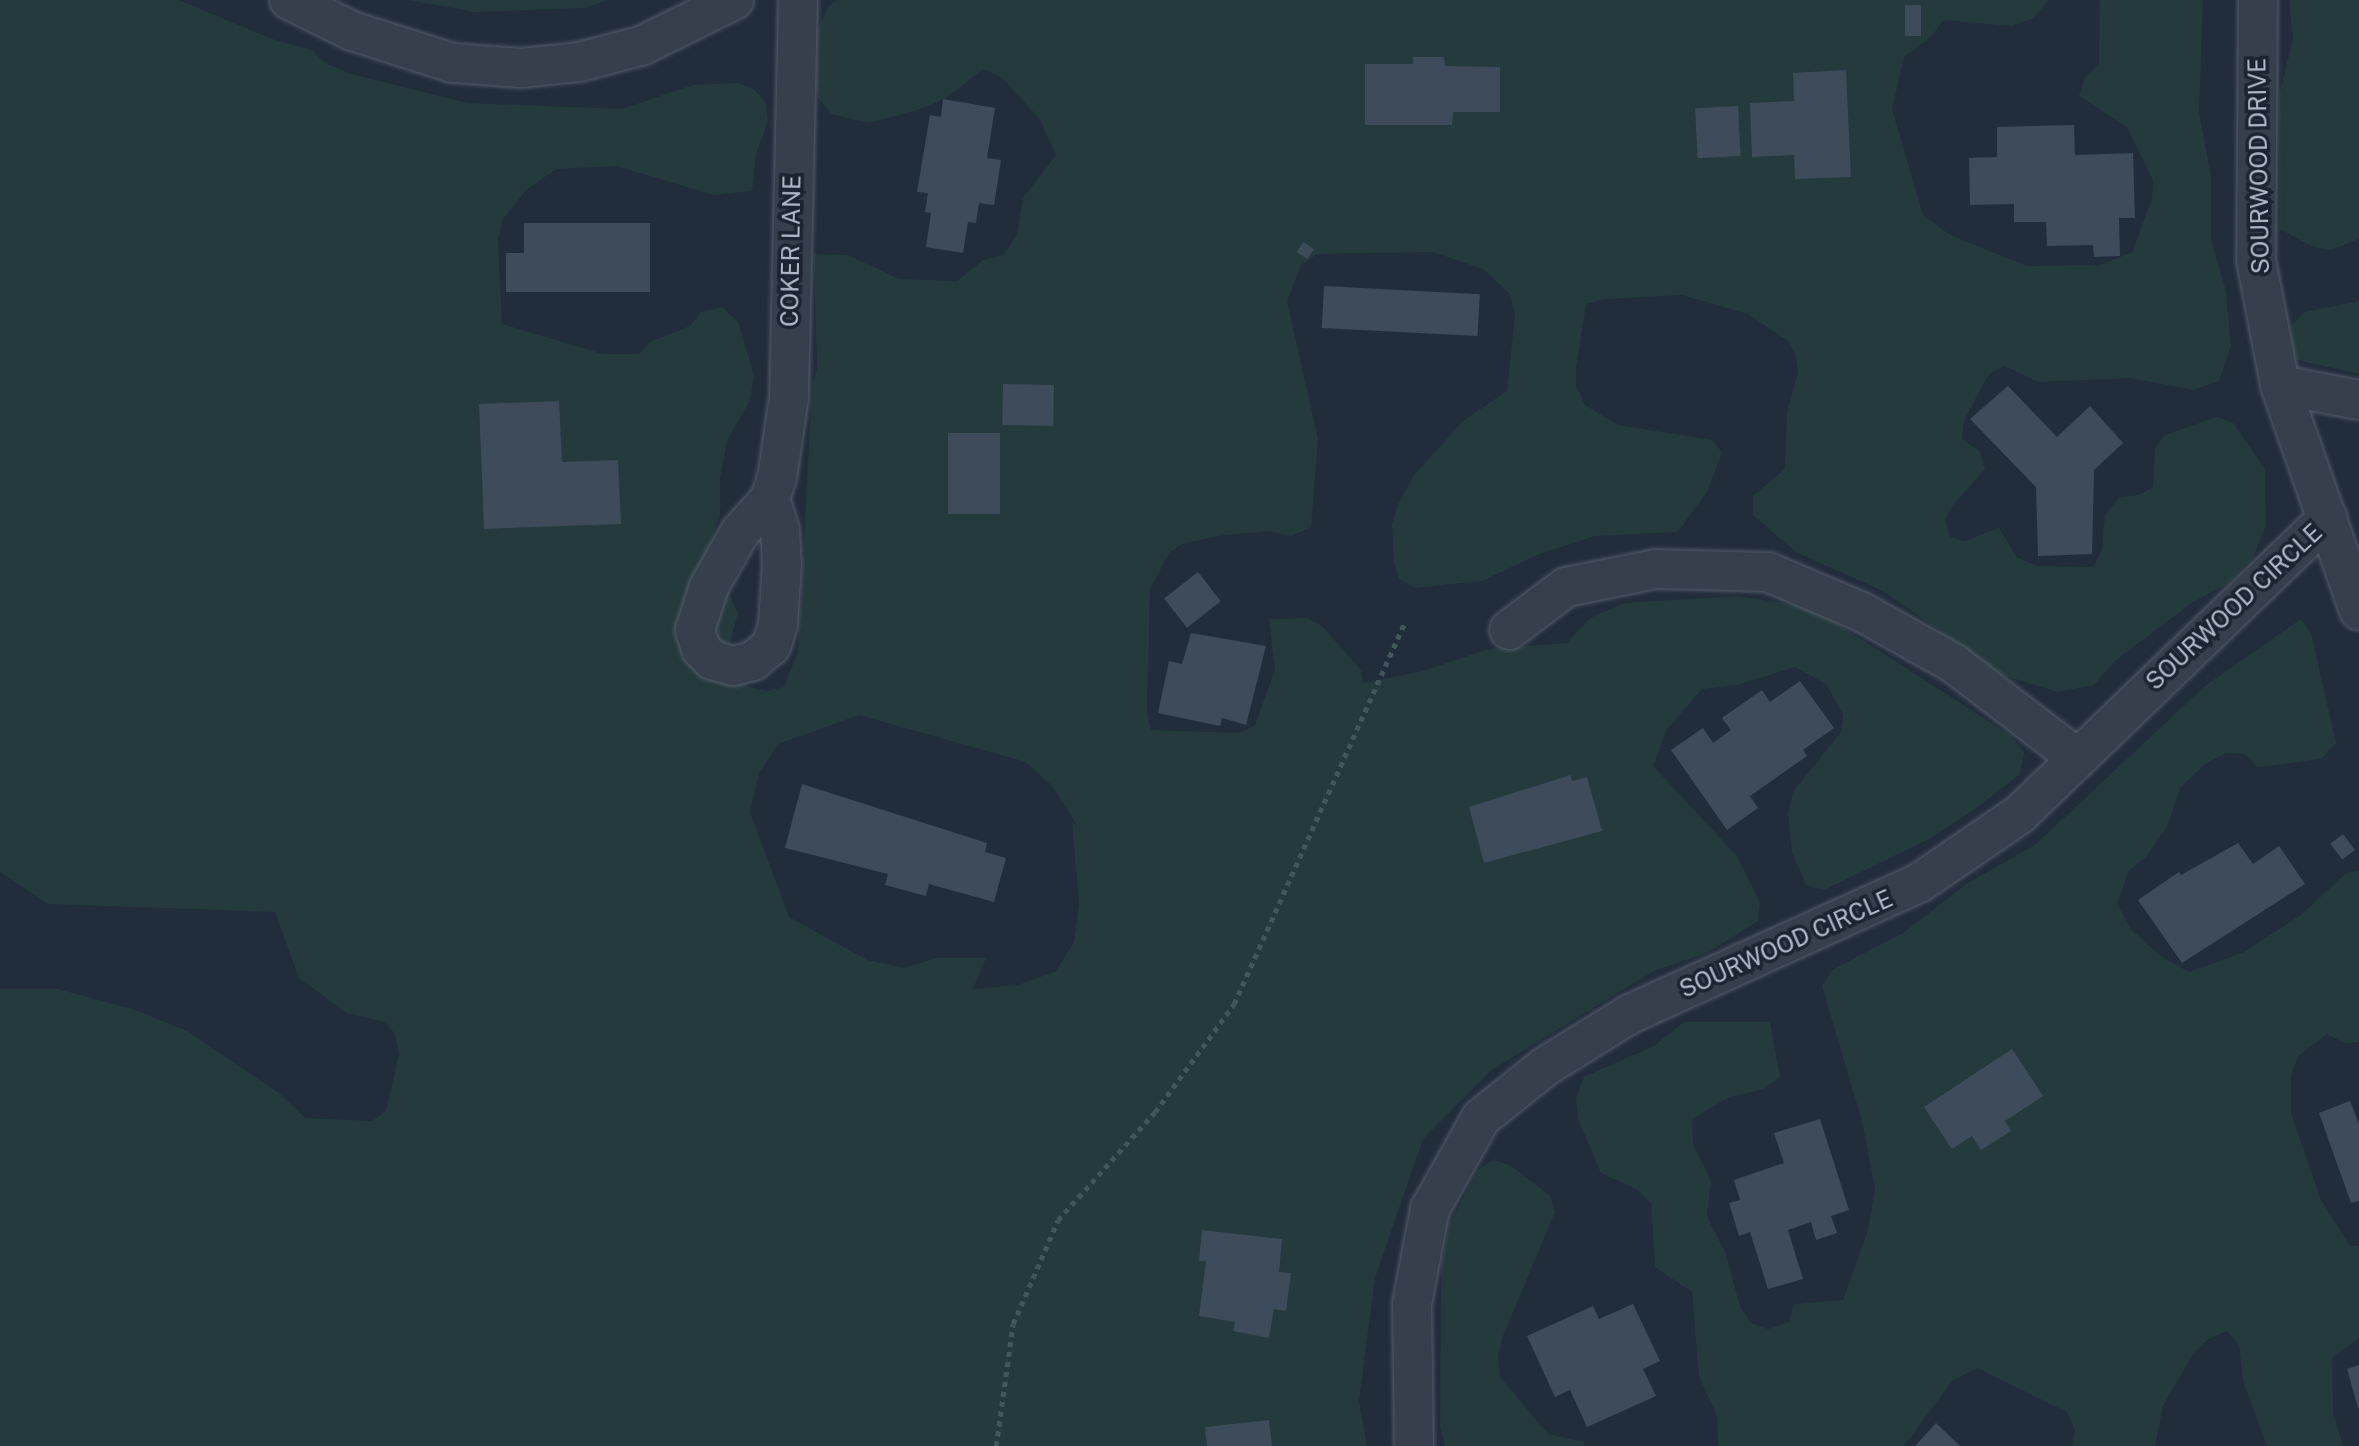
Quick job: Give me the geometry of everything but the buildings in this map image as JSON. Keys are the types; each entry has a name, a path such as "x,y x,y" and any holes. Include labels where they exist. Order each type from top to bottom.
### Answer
{"street":[{"path":"289,0 352,30 452,63 521,68 579,62 641,46 734,0"},
{"name":"COKER LANE","path":"769,499 789,398 798,0"},
{"name":"SOURWOOD DRIVE","path":"2258,0 2256,260 2280,385 2359,611"},
{"path":"2280,385 2359,400"},
{"name":"SOURWOOD CIRCLE","path":"1414,1446 1412,1304 1430,1209 1481,1118 1546,1066 1630,1014 1919,883 2020,814 2076,757 2328,518"},
{"path":"1509,630 1566,587 1655,569 1768,572 1862,612 1953,663 2076,757"}],"path":[{"path":"996,1446 1013,1324 1058,1220 1155,1112 1234,1004 1405,622"}],"green space":[{"path":"0,0 179,0 272,39 312,50 325,63 351,74 467,103 622,109 693,85 738,83 754,89 766,103 768,121 756,154 752,191 714,195 616,166 556,169 526,190 503,219 498,240 502,324 603,354 639,354 650,342 690,326 701,312 722,307 738,322 754,375 750,400 727,441 720,478 720,514 708,549 738,613 724,665 750,687 767,691 784,687 798,651 812,387 817,369 814,254 848,255 899,279 957,281 983,260 1004,255 1017,234 1023,198 1056,155 1039,118 1001,77 983,69 946,98 921,109 868,123 831,114 818,98 813,79 813,40 828,7 837,0 2049,0 2033,18 2012,26 1943,20 1932,36 1904,57 1892,109 1923,215 1950,235 2027,266 2101,265 2132,252 2152,199 2153,180 2127,127 2079,96 2085,77 2099,64 2100,0 2203,0 2199,112 2211,177 2211,239 2226,291 2231,346 2219,381 2193,390 2130,378 2039,382 2004,366 1989,374 1964,420 1962,439 1980,452 1985,469 1953,505 1945,520 1950,537 1965,541 1999,528 2017,557 2037,566 2093,567 2102,550 2105,515 2120,497 2139,495 2153,487 2155,448 2165,435 2217,417 2233,423 2265,469 2266,525 2253,558 2227,584 2193,602 2116,660 2094,685 2058,692 2002,675 1883,591 1796,552 1753,515 1753,496 1785,469 1787,412 1798,373 1796,356 1788,341 1748,314 1682,295 1606,299 1586,304 1576,369 1576,386 1585,405 1618,425 1712,440 1722,452 1708,490 1678,532 1595,536 1539,554 1482,581 1415,588 1399,579 1394,562 1392,524 1397,507 1414,475 1463,421 1507,391 1515,316 1510,294 1483,269 1433,252 1317,254 1301,265 1287,301 1318,439 1311,527 1291,536 1269,531 1225,535 1184,543 1170,552 1150,589 1147,713 1151,730 1241,733 1255,725 1275,670 1269,619 1307,618 1322,626 1361,670 1363,683 1423,671 1489,649 1567,643 1590,618 1624,603 1737,596 1811,607 2010,735 2024,752 2020,774 1974,810 1929,839 1824,890 1806,885 1792,852 1788,814 1793,792 1841,732 1843,715 1826,684 1795,667 1737,685 1702,689 1667,729 1653,766 1736,855 1760,903 1758,921 1707,953 1654,971 1493,1069 1423,1139 1375,1278 1359,1401 1367,1446 0,1446 0,989 58,989 136,1010 189,1032 280,1094 305,1118 372,1121 386,1111 399,1054 395,1034 385,1022 347,1013 299,978 275,912 48,904 0,872","holes":["859,715 1026,762 1053,787 1077,825 1072,823 1079,904 1074,942 1056,971 1018,985 973,989 986,958 937,958 904,968 867,960 789,917 750,812 759,773 778,744"]},
{"path":"407,0 609,0 584,8 475,12"},
{"path":"2289,0 2359,0 2359,239 2331,250 2313,247 2280,229 2279,96 2293,39"},
{"path":"2359,301 2359,374 2297,360 2288,329 2305,312"},
{"path":"2301,619 2311,633 2336,743 2321,759 2257,767 2245,754 2226,753 2205,764 2180,788 2167,827 2146,857 2129,870 2117,904 2131,929 2159,955 2189,972 2244,952 2301,915 2345,874 2359,870 2359,1042 2345,1043 2327,1034 2298,1056 2291,1076 2291,1113 2321,1200 2350,1246 2359,1246 2359,1338 2332,1358 2333,1413 2343,1446 2267,1446 2243,1381 2239,1345 2227,1331 2207,1340 2193,1354 2163,1406 2155,1446 2072,1446 2075,1430 2067,1412 1977,1368 1953,1380 1904,1446 1718,1446 1717,1415 1699,1377 1692,1292 1655,1267 1651,1204 1638,1190 1601,1173 1578,1119 1576,1098 1584,1077 1654,1046 1684,1022 1770,1022 1780,1077 1764,1089 1729,1097 1692,1119 1693,1145 1711,1181 1707,1217 1726,1254 1740,1307 1751,1323 1768,1329 1789,1322 1794,1304 1843,1300 1868,1230 1875,1189 1862,1121 1822,986 1832,970 1903,933 1968,883 2035,845 2205,686"},
{"path":"1493,1160 1510,1165 1550,1196 1555,1212 1503,1336 1498,1356 1500,1377 1548,1434 1584,1442 1584,1446 1445,1446 1440,1425 1441,1263 1450,1223 1478,1170"}]}
